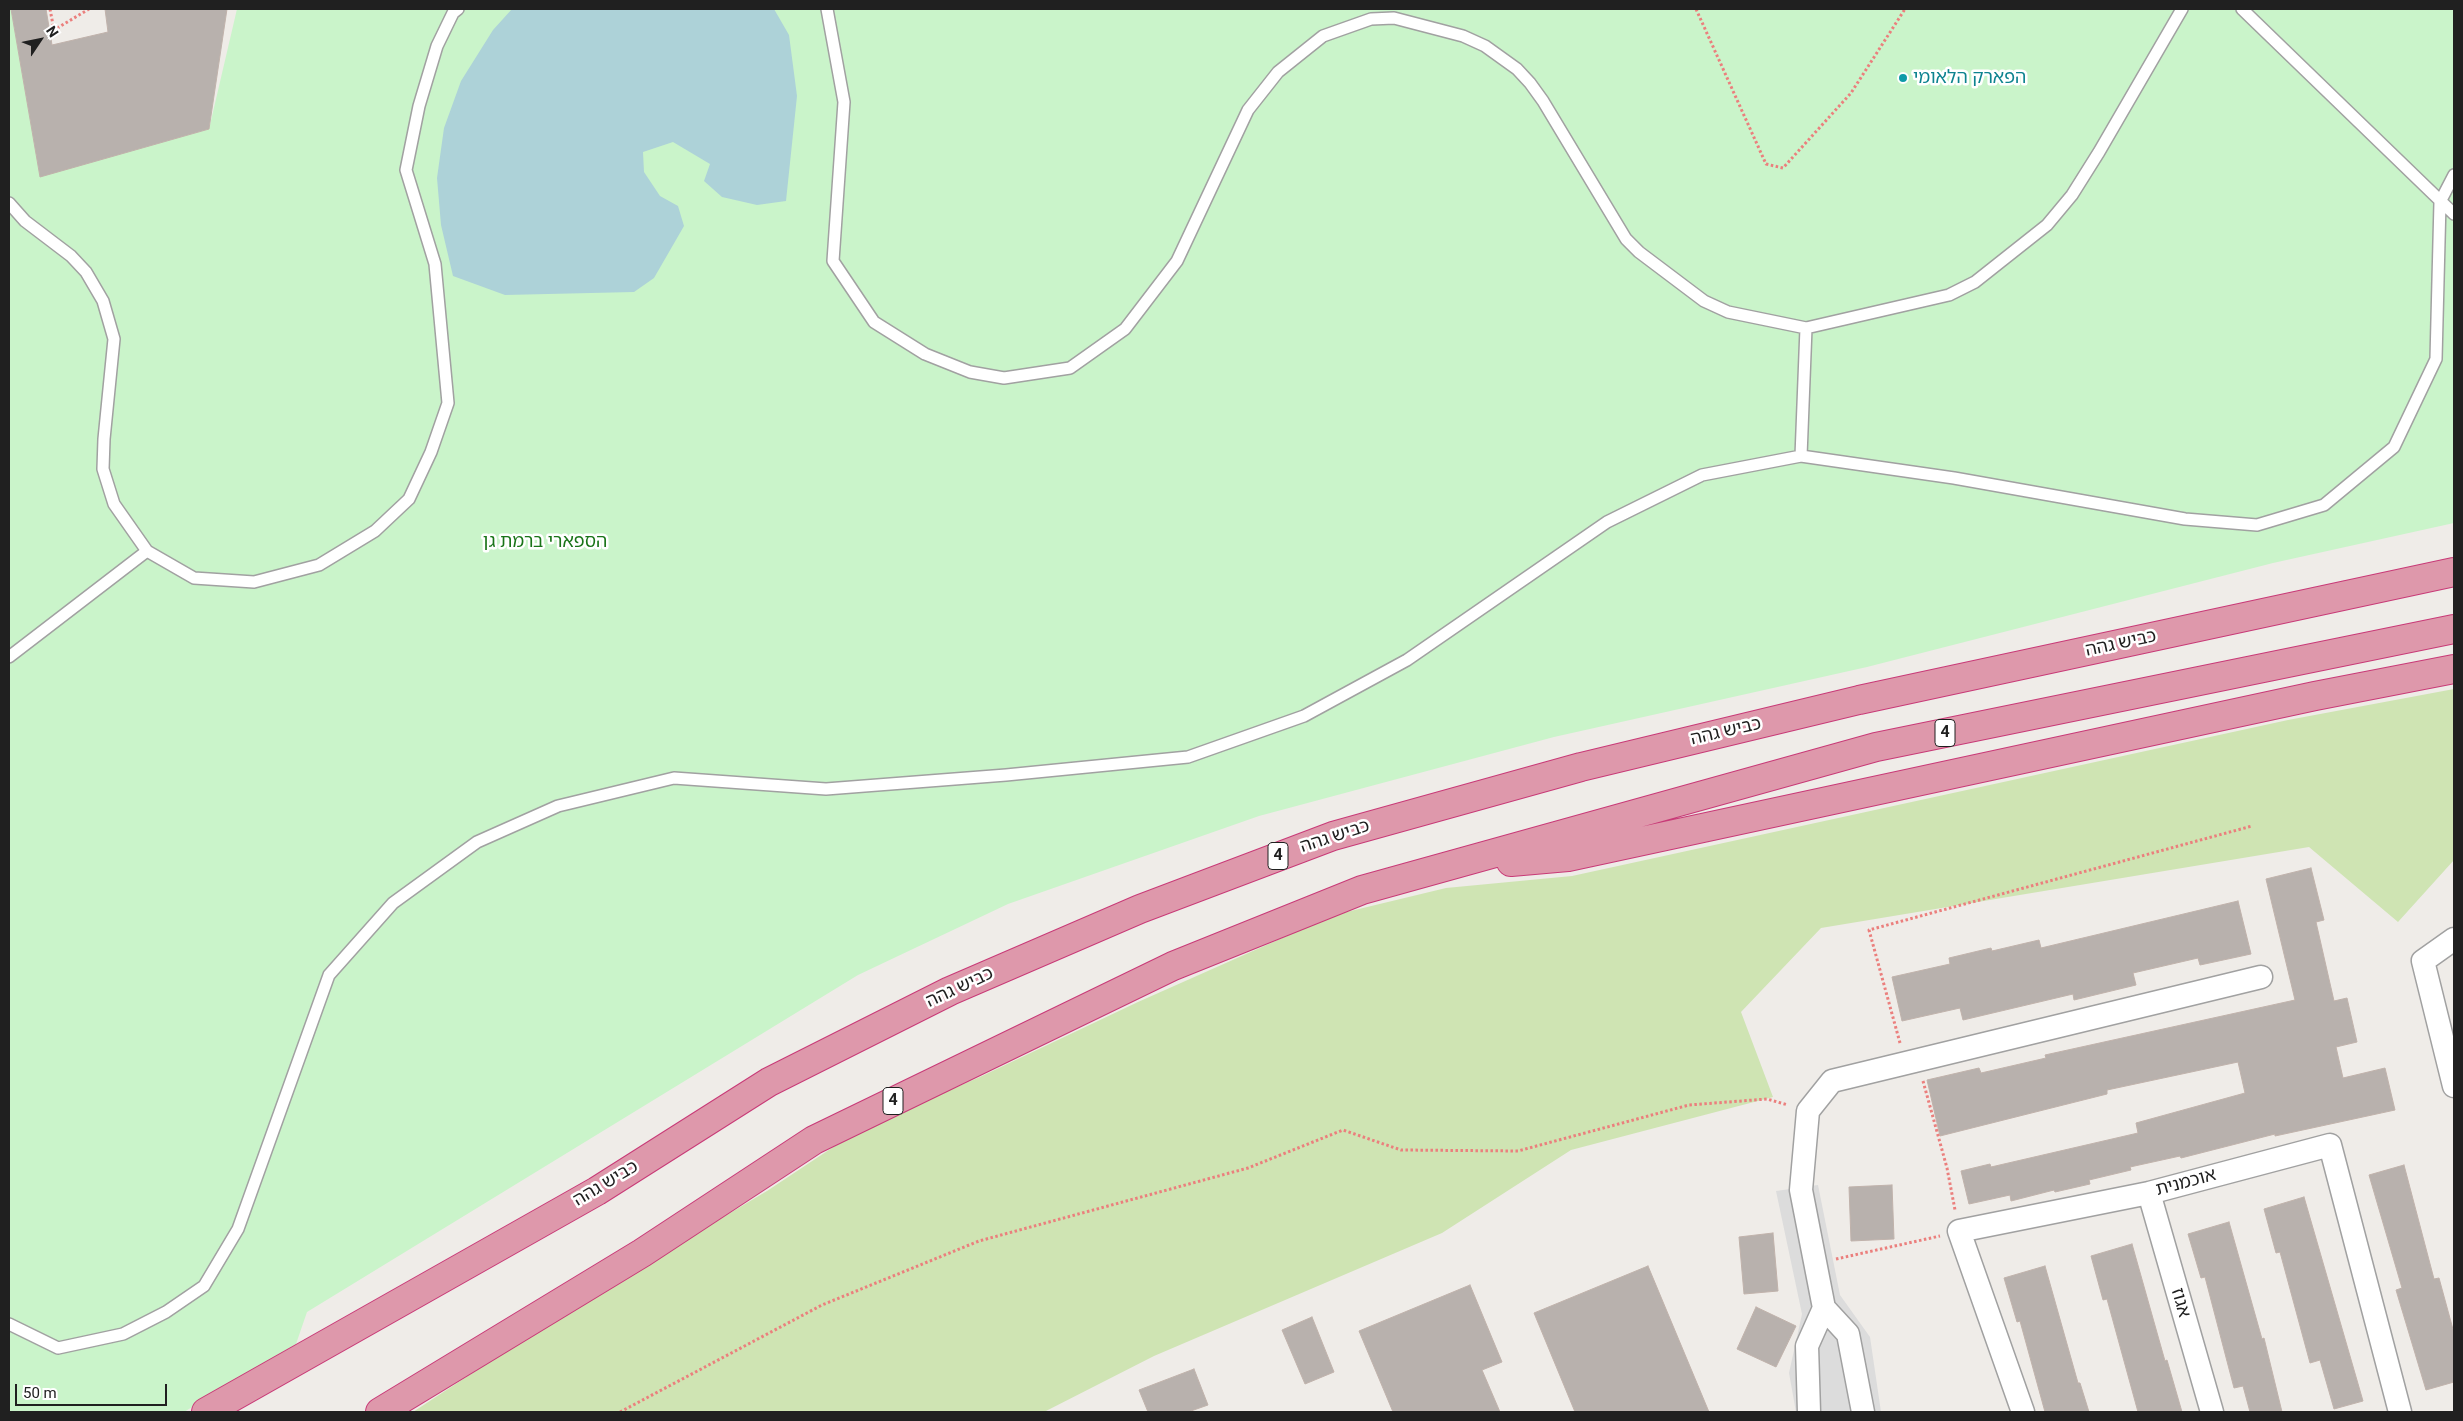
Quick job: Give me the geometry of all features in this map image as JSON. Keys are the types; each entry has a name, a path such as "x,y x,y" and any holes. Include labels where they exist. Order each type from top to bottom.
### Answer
{"highway":[{"name":"כביש גהה","path":"206,1412 597,1191 769,1082 950,991 1140,909 1333,836 1581,767 1849,702 2454,572"},
{"name":"4","path":"380,1412 642,1253 814,1140 1173,966 1362,890 1876,747 2454,630"},
{"path":"1444,867 1568,857 2315,696 2454,669"}],"street":[{"path":"2454,939 2423,961 2454,1086"},
{"path":"1863,1412 1848,1334 1824,1308 1801,1190 1808,1111 1832,1081 2262,976"},
{"name":"אוכמנית","path":"1959,1231 2149,1193 2330,1145 2400,1412"},
{"name":"אגוז","path":"2149,1193 2212,1412"},
{"path":"1959,1231 2023,1412"},
{"path":"1809,1412 1807,1346 1824,1308"}],"lane":[{"path":"9,203 25,221 71,256 86,272 103,301 114,339 103,468 114,504 147,551 194,578 254,582 320,565 375,532 409,499 431,452 448,403 435,264 406,170 419,106 437,46 452,13 458,9"},
{"path":"827,9 844,102 833,261 874,322 925,354 970,372 1004,378 1070,368 1125,329 1177,261 1248,110 1278,72 1323,36 1371,19 1394,18 1463,36 1485,46 1517,69 1534,89 1626,240 1704,301 1728,312 1806,328 1949,295 1975,282 2047,225 2072,195 2099,152 2182,9"},
{"path":"2242,9 2454,214"},
{"path":"9,1324 58,1348 123,1334 166,1312 204,1286 238,1229 329,976 393,902 477,842 558,806 674,778 826,788 1006,775 1188,757 1304,716 1407,660 1615,518 1702,475 1801,456 1954,478 2185,520 2257,525 2324,505 2394,447 2436,359 2440,202 2454,175"},
{"path":"1801,456 1806,328"},
{"path":"9,657 147,551"}],"path":[{"path":"50,9 54,30 89,9"},
{"path":"1696,9 1766,164 1783,168 1852,93 1905,9"},
{"path":"1816,1264 1959,1231 1947,1168 1869,930 2252,826"},
{"path":"620,1412 822,1305 979,1241 1248,1168 1343,1130 1401,1150 1518,1151 1689,1105 1766,1099 1808,1111"}],"green space":[{"name":"הספארי ברמת גן","path":"9,9 11,9 40,176 209,129 237,9 2454,9 2454,523 2273,563 1867,667 1554,737 1259,816 1008,904 858,975 307,1312 296,1344 184,1412 9,1412"},
{"path":"2454,689 2454,860 2398,922 2309,847 1821,928 1741,1012 1773,1097 1571,1150 1442,1233 1154,1356 1044,1412 413,1412 579,1303 767,1191 859,1130 982,1076 1138,1002 1334,915 1446,888 1572,876 2288,720"}],"shaded area":[{"path":"1818,1185 1840,1295 1870,1337 1881,1412 1796,1412 1789,1373 1802,1314 1776,1191"}],"water":[{"path":"512,9 774,9 789,35 797,96 786,201 757,205 722,197 704,181 710,164 673,142 643,152 644,172 660,196 678,206 684,226 654,278 634,292 505,295 453,276 441,225 437,178 444,128 461,81 493,30"}],"building":[{"path":"11,9 46,9 52,45 108,32 105,9 227,9 209,129 40,177"},
{"path":"2311,868 2324,920 2316,922 2334,1001 2347,998 2357,1042 2336,1047 2343,1078 2385,1068 2395,1110 2275,1136 2275,1134 2181,1158 2180,1156 2130,1167 2131,1170 2089,1180 2090,1184 2055,1192 2054,1190 2011,1201 2010,1195 1969,1204 1961,1171 1990,1164 1991,1167 2138,1133 2136,1123 2245,1093 2238,1062 2107,1090 2107,1094 1940,1136 1927,1080 1979,1068 1981,1073 2046,1058 2045,1055 2295,1000 2266,879"},
{"path":"2238,901 2251,954 2200,965 2198,958 2133,973 2136,985 2074,1000 2073,994 1963,1020 1960,1008 1902,1021 1892,977 1950,964 1949,958 1991,948 1992,951 2039,940 2041,948"},
{"path":"2404,1165 2434,1279 2439,1278 2454,1333 2454,1382 2426,1390 2396,1290 2402,1288 2369,1175"},
{"path":"1892,1185 1894,1239 1851,1241 1849,1187"},
{"path":"2304,1197 2363,1401 2334,1409 2320,1360 2310,1363 2280,1252 2276,1253 2264,1209"},
{"path":"2229,1222 2262,1339 2264,1338 2282,1412 2250,1412 2243,1386 2234,1388 2205,1277 2201,1278 2188,1234"},
{"path":"1773,1233 1778,1291 1744,1294 1739,1237"},
{"path":"2132,1244 2165,1361 2167,1360 2182,1412 2138,1412 2107,1299 2103,1300 2091,1256"},
{"path":"1648,1266 1709,1412 1575,1412 1534,1313"},
{"path":"2045,1266 2078,1383 2080,1383 2089,1412 2045,1412 2020,1321 2017,1322 2004,1278"},
{"path":"1470,1285 1502,1362 1482,1370 1500,1412 1393,1412 1359,1331"},
{"path":"1756,1307 1796,1326 1776,1367 1737,1349"},
{"path":"1312,1317 1334,1372 1305,1384 1282,1330"},
{"path":"1194,1369 1208,1405 1188,1412 1148,1412 1139,1390"}],"place":[{"name":"הפארק הלאומי","path":"1903,78"}]}
